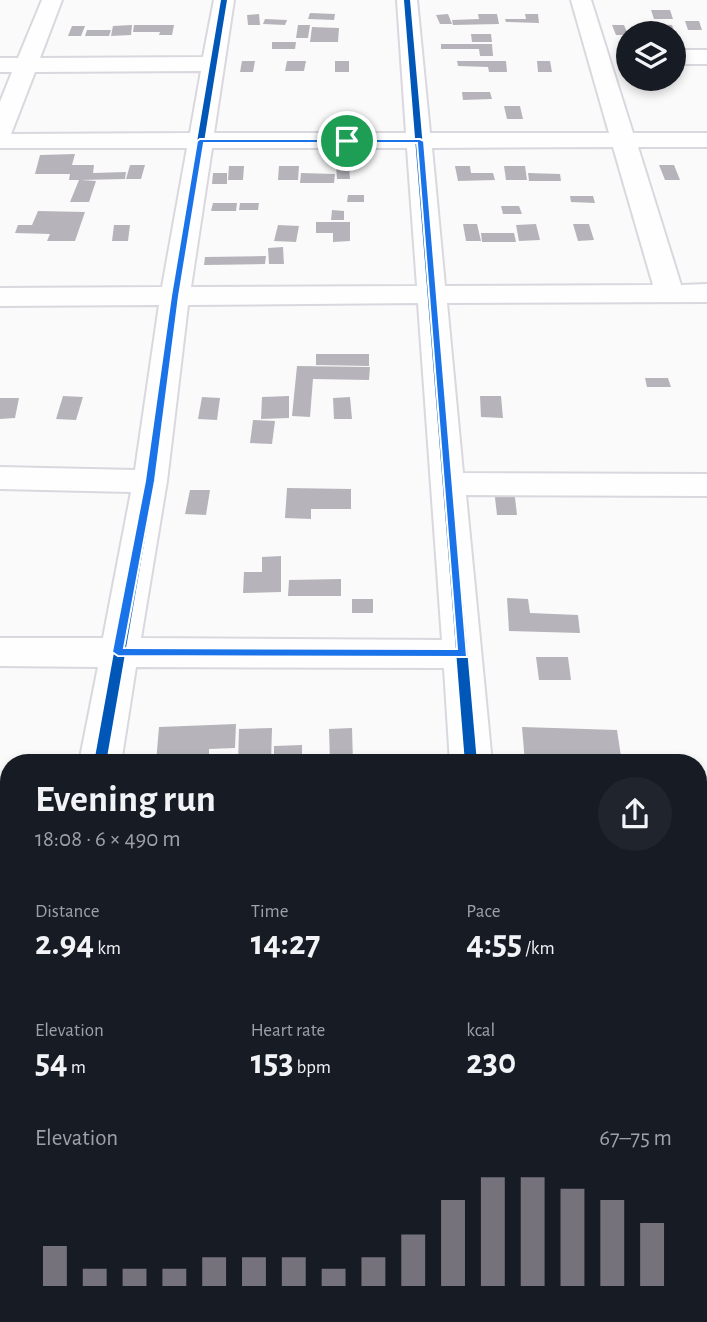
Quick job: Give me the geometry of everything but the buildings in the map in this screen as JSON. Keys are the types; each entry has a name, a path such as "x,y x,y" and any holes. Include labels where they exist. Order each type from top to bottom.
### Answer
{"street":[{"path":"0,132 52,0"},
{"path":"101,754 150,481 175,296 224,0"},
{"path":"407,0 434,295 470,754"},
{"path":"581,0 608,56 624,141 670,294"},
{"path":"686,57 707,57"},
{"path":"0,65 214,64"},
{"path":"0,141 707,140"},
{"path":"0,297 707,293"},
{"path":"0,478 150,481"},
{"path":"449,484 707,485"},
{"path":"0,652 463,654"}],"cycle path":[{"path":"102,754 150,481 175,296 224,0"},
{"path":"407,0 470,754"}],"route":[{"path":"200,141 347,141 420,141 463,654 118,652 150,481 175,296 200,141"}]}
